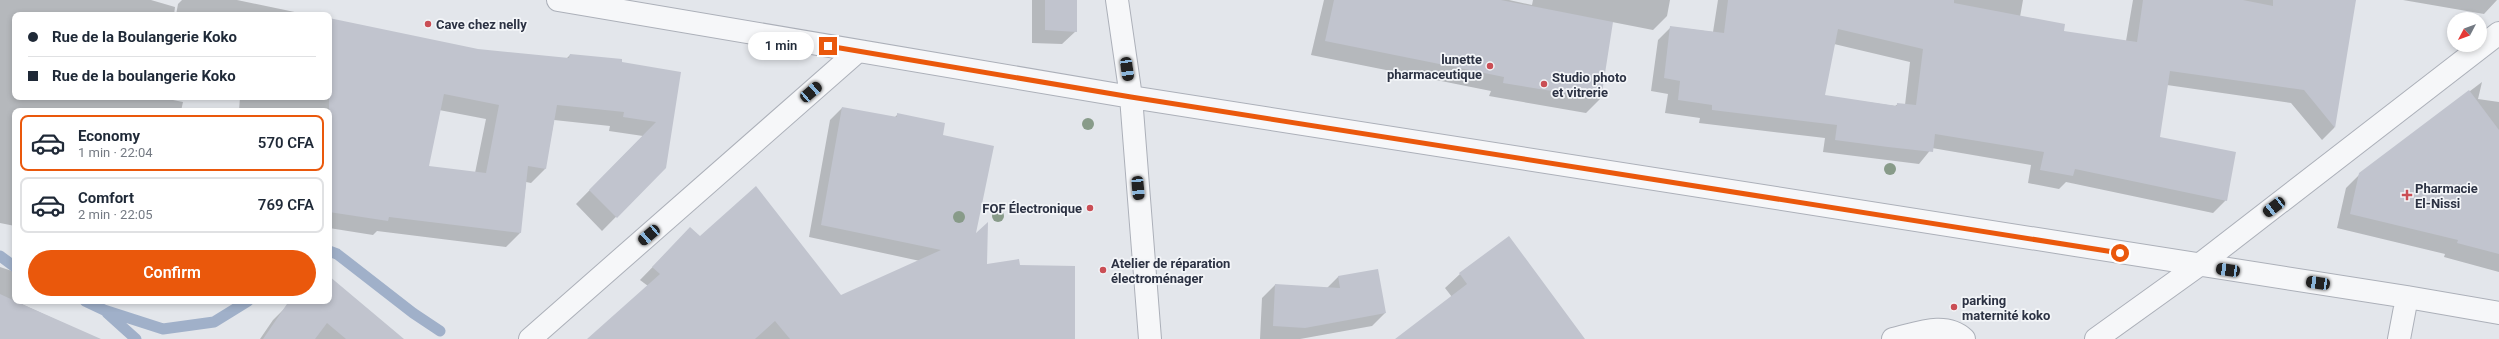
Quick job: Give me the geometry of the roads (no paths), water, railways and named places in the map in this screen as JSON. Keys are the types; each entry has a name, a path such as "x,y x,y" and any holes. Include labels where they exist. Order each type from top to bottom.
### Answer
{"street":[{"path":"558,0 1131,97 2407,297 2499,313"},
{"path":"1117,0 1131,97 1150,339"},
{"path":"2096,339 2198,265 2499,33"},
{"path":"543,335 858,51"},
{"path":"2399,339 2407,297"},
{"path":"1893,339 1945,328 1953,331 1964,339"}],"waterway":[{"path":"332,252 337,254 413,313 440,331"},
{"path":"0,256 12,265"},
{"path":"91,304 104,310 163,329 214,322 243,304"},
{"path":"107,313 136,339"}],"place":[{"name":"Cave chez nelly","path":"428,24"},
{"name":"lunette pharmaceutique","path":"1490,66"},
{"name":"Studio photo et vitrerie","path":"1544,84"},
{"name":"Pharmacie El-Nissi","path":"2407,195"},
{"name":"FOF Électronique","path":"1090,208"},
{"name":"Atelier de réparation électroménager","path":"1103,270"},
{"name":"parking maternité koko","path":"1954,307"}]}
